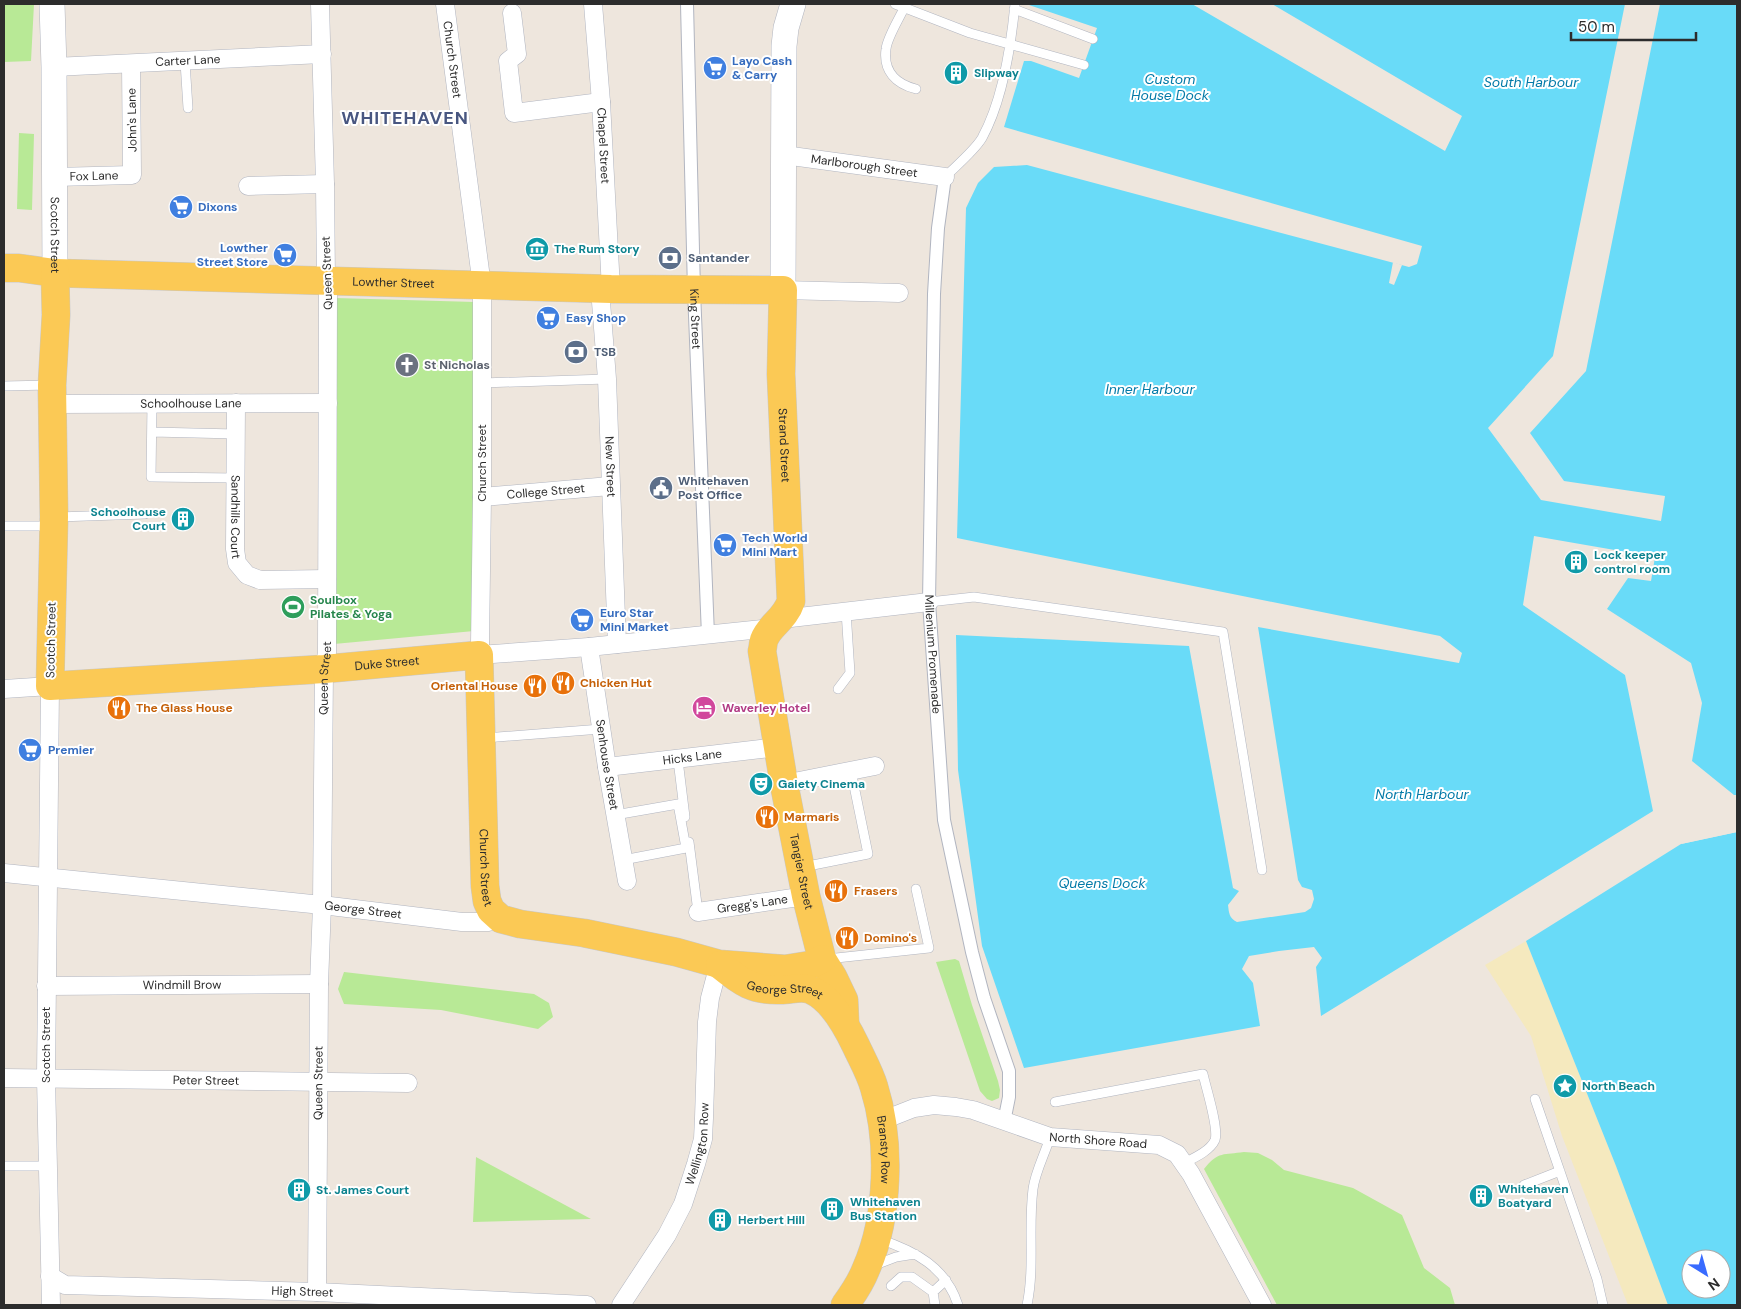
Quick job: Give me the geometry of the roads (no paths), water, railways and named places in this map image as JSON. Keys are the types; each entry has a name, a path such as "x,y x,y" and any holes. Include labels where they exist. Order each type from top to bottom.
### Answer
{"main road":[{"name":"Scotch Street","path":"50,686 54,521 52,394 56,315 52,4"},
{"path":"782,290 784,46 786,28 793,4"},
{"name":"Lowther Street","path":"4,268 55,273 482,286 782,290"},
{"name":"Strand Street","path":"781,616 782,290"},
{"name":"Tangier Street","path":"781,616 764,638 762,651 784,784 806,896 822,959 834,977 844,1000 845,1023"},
{"name":"Duke Street","path":"50,686 324,669 479,655"},
{"name":"Church Street","path":"479,655 484,886 486,901 491,910 501,919"},
{"name":"George Street","path":"501,919 520,924 584,933 676,952 719,964 785,968 810,966 822,959"},
{"path":"811,990 817,979 822,959"},
{"name":"George Street","path":"719,964 741,982 764,990 801,988 811,990 824,999 845,1023"},
{"name":"Bransty Row","path":"845,1023 875,1088 882,1120 884,1159 884,1193 876,1238 867,1268 858,1287 845,1305"}],"street":[{"name":"Queen Street","path":"317,1292 319,984 322,905 324,669 327,652 328,404 326,184 320,4"},
{"name":"Church Street","path":"445,4 482,286 482,498 479,655"},
{"name":"Chapel Street","path":"593,4 601,102 606,289"},
{"name":"King Street","path":"687,4 694,290 708,635"},
{"path":"512,13 518,54 508,61 514,113 601,102"},
{"name":"Carter Lane","path":"54,67 322,54"},
{"name":"John's Lane","path":"131,64 132,175"},
{"name":"Marlborough Street","path":"784,155 945,177"},
{"name":"Fox Lane","path":"55,177 132,175"},
{"name":"Millenium Promenade","path":"945,177 938,228 934,294 929,602 944,820 972,952 984,998 1010,1071 1009,1097 1004,1122"},
{"path":"248,186 326,184"},
{"name":"New Street","path":"606,289 610,486 617,644"},
{"path":"782,290 899,293"},
{"name":"Schoolhouse Lane","path":"52,394 152,404 328,404"},
{"name":"Sandhills Court","path":"236,403 235,549 237,563 247,575 260,580 327,579"},
{"name":"College Street","path":"482,498 610,486"},
{"name":"Duke Street","path":"479,655 589,647 708,635 781,616 929,602"},
{"name":"Senhouse Street","path":"589,647 607,767 627,880"},
{"name":"Duke Street","path":"4,689 50,686"},
{"name":"Scotch Street","path":"50,686 46,1078 51,1305"},
{"name":"Hicks Lane","path":"607,767 778,747"},
{"path":"784,784 876,766"},
{"name":"George Street","path":"4,873 322,905 462,922 488,922 501,919"},
{"name":"Gregg's Lane","path":"698,912 806,896"},
{"name":"Wellington Row","path":"621,1305 667,1235 683,1204 696,1164 703,1139 707,1022 710,998 719,964"},
{"name":"Windmill Brow","path":"46,986 319,984"},
{"name":"Peter Street","path":"4,1078 319,1081 408,1084"},
{"name":"North Shore Road","path":"882,1120 914,1108 934,1105 973,1110 1050,1138 1159,1145 1177,1154 1184,1163 1262,1305"},
{"name":"High Street","path":"50,1276 65,1285 317,1292 586,1305"}],"lane":[{"path":"916,89 903,86 893,78 887,64 886,48 898,5 970,33 1084,65"},
{"path":"945,177 981,139 993,114 1011,44 1014,6 1093,39"},
{"path":"185,62 188,108"},
{"path":"482,383 607,379"},
{"path":"4,386 52,394"},
{"path":"152,404 151,477 236,478"},
{"path":"152,432 236,434"},
{"path":"4,526 145,514"},
{"path":"929,602 974,597 1223,632 1262,870"},
{"path":"838,689 850,673 846,611"},
{"path":"480,738 601,728"},
{"path":"678,760 698,912"},
{"path":"800,868 868,854 851,771"},
{"path":"615,815 678,804 686,848 623,860"},
{"path":"822,959 929,948 916,889"},
{"path":"1055,1102 1203,1074 1216,1129 1214,1141 1206,1150 1184,1163"},
{"path":"1535,1099 1597,1279 1603,1305"},
{"path":"1027,1305 1032,1275 1030,1221 1033,1186 1050,1138"},
{"path":"4,1166 48,1166"},
{"path":"1524,1185 1560,1171"},
{"path":"876,1238 897,1245 930,1264 951,1287 958,1305"},
{"path":"867,1268 896,1257 915,1254"},
{"path":"891,1286 900,1277 912,1277 933,1292 936,1305"},
{"path":"933,1292 946,1280"}],"water":[{"path":"1026,4 1192,4 1445,151 1462,116 1272,4 1625,4 1553,356 1488,428 1541,500 1661,521 1665,496 1564,481 1530,433 1586,371 1660,4 1737,4 1737,795 1734,795 1692,761 1702,703 1691,663 1607,609 1628,578 1651,581 1655,557 1534,536 1523,605 1625,675 1653,811 1321,1016 1316,967 1322,958 1314,947 1249,956 1242,969 1253,983 1260,1026 1024,1068 982,946 958,770 956,635 1189,646 1233,888 1239,891 1228,905 1231,917 1237,922 1305,912 1311,908 1314,899 1312,890 1302,887 1298,880 1258,627 1459,663 1462,653 1440,636 957,538 966,208 978,183 994,167 1027,165 1409,267 1417,264 1422,246 1004,127 1024,61 1031,61 1079,78 1097,28"},
{"path":"1737,832 1737,1305 1668,1305 1616,1166 1526,941 1681,844"}],"place":[{"name":"Layo Cash & Carry","path":"715,68"},
{"name":"Slipway","path":"956,73"},
{"name":"Dixons","path":"181,207"},
{"name":"The Rum Story","path":"537,249"},
{"name":"Lowther Street Store","path":"285,255"},
{"name":"Santander","path":"670,258"},
{"name":"Easy Shop","path":"548,318"},
{"name":"TSB","path":"576,352"},
{"name":"St Nicholas","path":"407,365"},
{"name":"Whitehaven Post Office","path":"661,488"},
{"name":"Schoolhouse Court","path":"183,519"},
{"name":"Tech World Mini Mart","path":"725,545"},
{"name":"Lock keeper control room","path":"1576,562"},
{"name":"Soulbox Pilates & Yoga","path":"293,607"},
{"name":"Euro Star Mini Market","path":"582,620"},
{"name":"Chicken Hut","path":"563,683"},
{"name":"Oriental House","path":"535,686"},
{"name":"The Glass House","path":"119,708"},
{"name":"Waverley Hotel","path":"704,708"},
{"name":"Premier","path":"30,750"},
{"name":"Gaiety Cinema","path":"761,784"},
{"name":"Marmaris","path":"767,817"},
{"name":"Frasers","path":"836,891"},
{"name":"Domino's","path":"847,938"},
{"name":"North Beach","path":"1565,1086"},
{"name":"St. James Court","path":"299,1190"},
{"name":"Whitehaven Boatyard","path":"1481,1196"},
{"name":"Whitehaven Bus Station","path":"832,1209"},
{"name":"Herbert Hill","path":"720,1220"}],"district":[{"name":"WHITEHAVEN","path":"405,118"}],"water label":[{"name":"South Harbour","path":"1531,82"},
{"name":"Custom House Dock","path":"1170,88"},
{"name":"Inner Harbour","path":"1150,389"},
{"name":"North Harbour","path":"1422,794"},
{"name":"Queens Dock","path":"1102,883"}]}
